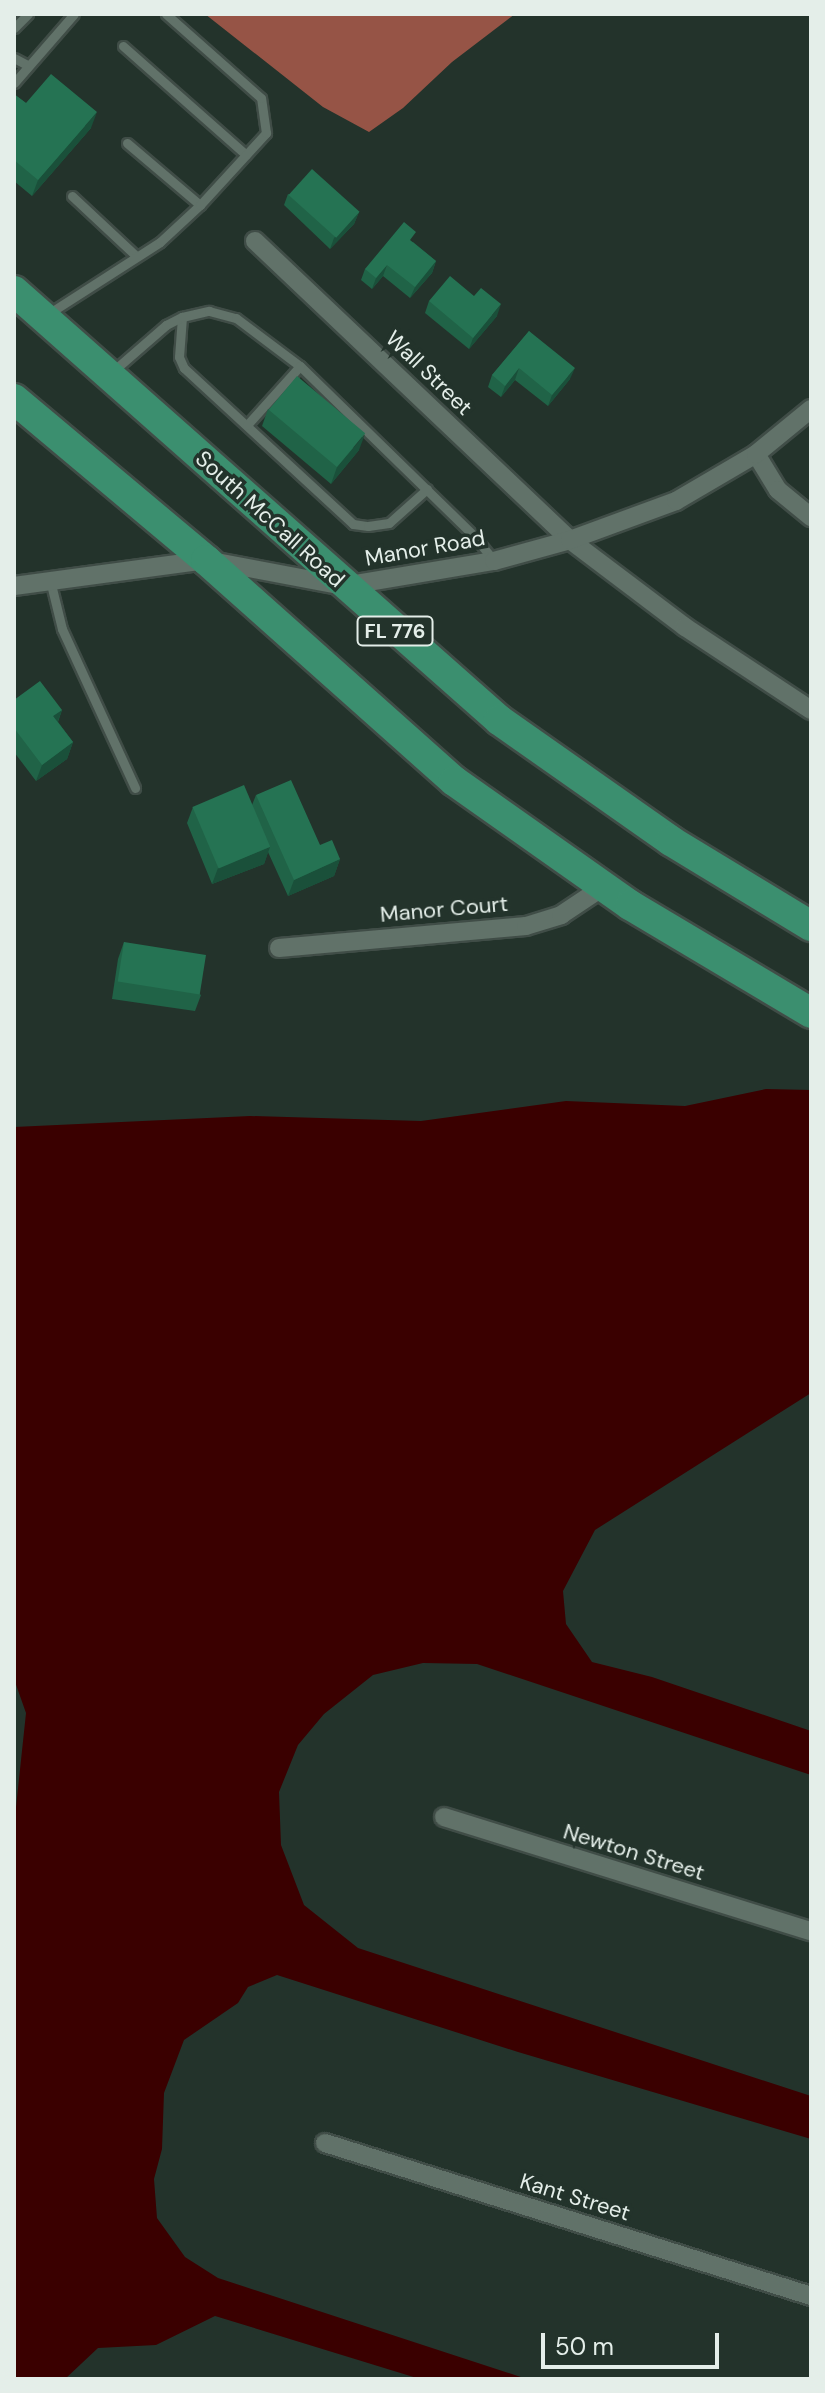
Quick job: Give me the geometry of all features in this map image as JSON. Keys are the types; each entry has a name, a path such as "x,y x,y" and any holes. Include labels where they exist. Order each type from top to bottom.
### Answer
{"main road":[{"name":"South McCall Road","path":"14,291 111,373 344,586 499,720 671,841 811,926"},
{"path":"14,399 206,560 454,781 603,887 811,1013"}],"street":[{"name":"Wall Street","path":"255,241 570,540 685,627 811,710"},
{"name":"Manor Road","path":"14,586 206,560 344,586 494,561 570,540 676,501 756,454 811,409"},
{"path":"756,454 778,490 811,517"},
{"name":"Manor Court","path":"279,948 526,926 561,915 603,887"},
{"name":"Newton Street","path":"444,1817 811,1931"},
{"name":"Kant Street","path":"325,2143 811,2296"}],"lane":[{"path":"14,28 28,14"},
{"path":"14,83 74,14"},
{"path":"44,317 135,255 160,242 200,205 266,133 261,98 166,14"},
{"path":"123,46 246,155"},
{"path":"14,58 27,65"},
{"path":"127,143 200,205"},
{"path":"72,196 135,255"},
{"path":"111,373 166,325 182,317 209,311 236,318 300,366 427,489 494,561"},
{"path":"182,317 179,357 184,368 353,524 368,526 389,523 427,489"},
{"path":"247,425 300,366"},
{"path":"50,580 62,629 135,788"}],"shaded area":[{"path":"205,14 515,14 452,62 403,108 369,132 323,107"},
{"path":"766,1089 811,1090 811,1393 595,1530 563,1591 566,1624 592,1662 652,1677 811,1731 811,1775 477,1664 423,1663 373,1675 324,1714 298,1745 279,1792 281,1845 304,1905 358,1948 811,2096 811,2139 518,2052 277,1975 248,1987 238,2003 184,2040 164,2093 162,2149 154,2179 157,2218 185,2257 218,2278 527,2379 420,2379 215,2316 156,2345 98,2348 65,2379 14,2379 14,1826 26,1713 14,1679 14,1127 250,1116 421,1121 566,1101 685,1106"}],"building":[{"path":"51,74 97,112 38,180 14,160 14,94 26,103"},
{"path":"312,169 360,212 336,238 289,195"},
{"path":"404,222 416,232 410,240 436,261 415,287 387,265 376,278 365,269"},
{"path":"450,276 474,296 481,288 501,304 473,338 429,301"},
{"path":"529,331 575,368 552,395 519,368 505,386 492,375"},
{"path":"297,376 365,433 337,467 269,410"},
{"path":"40,681 62,710 53,716 73,742 42,765 14,728 14,700"},
{"path":"291,780 320,845 332,840 340,859 294,880 256,795"},
{"path":"244,785 270,847 219,869 192,807"},
{"path":"124,942 206,955 200,994 118,982"}]}
